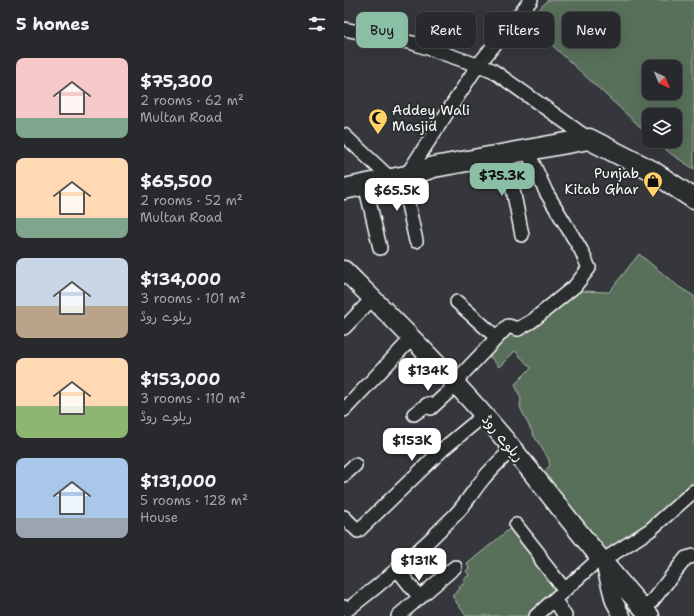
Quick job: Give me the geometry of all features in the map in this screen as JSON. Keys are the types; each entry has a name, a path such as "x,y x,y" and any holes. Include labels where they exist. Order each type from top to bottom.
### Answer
{"main road":[{"path":"344,189 400,177 434,167 589,139 652,171 694,199"},
{"name":"ریلوے روڈ","path":"344,270 412,338 484,415 647,613"}],"street":[{"path":"400,177 478,65 531,0"},
{"path":"344,29 412,43 492,70 589,139"},
{"path":"344,135 400,177 416,241"},
{"path":"414,414 428,404 431,408 455,384 496,337 508,326 518,329 532,321 575,286 589,268 581,250 546,192 527,150"},
{"path":"506,154 522,235"},
{"path":"365,184 380,248"},
{"path":"344,328 373,298"},
{"path":"457,302 496,337"},
{"path":"344,410 412,338"},
{"path":"346,524 358,531 443,449 484,415"},
{"path":"344,607 347,610 397,569 456,514 484,479 512,448"},
{"path":"344,475 355,465"},
{"path":"536,616 602,560 650,530 694,491"},
{"path":"516,526 539,554 542,561 565,590"},
{"path":"647,613 686,558 694,556"},
{"path":"602,560 614,601 622,616"},
{"path":"398,616 455,567"},
{"path":"397,569 420,598"},
{"path":"555,600 565,616"}],"green space":[{"path":"548,0 694,0 694,169 664,148 682,148 682,108 642,108 642,129 554,47 554,12 537,12"},
{"path":"639,254 679,287 694,296 694,485 646,528 608,555 543,473 550,465 548,458 534,436 520,407 521,399 515,384 531,368 515,351 499,367 487,353 507,332 577,291 609,292"},
{"path":"512,527 558,589 528,616 466,616 452,596 460,589 459,586 465,583 463,580 469,575 466,571 469,568 467,564"}],"place":[{"name":"Addey Wali Masjid","path":"378,135"},
{"name":"Punjab Kitab Ghar","path":"653,198"}]}
